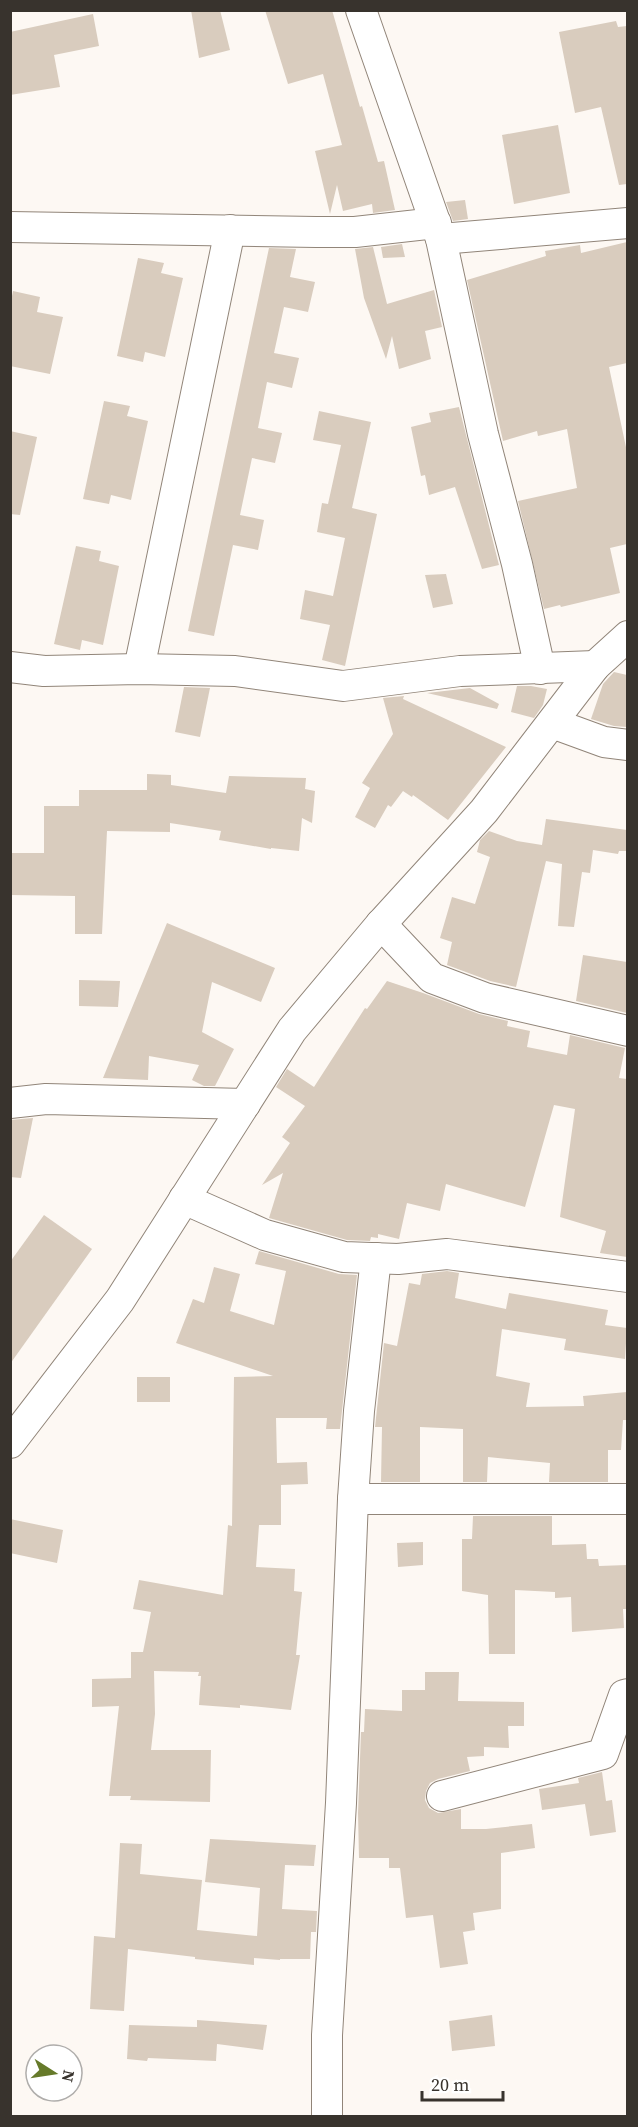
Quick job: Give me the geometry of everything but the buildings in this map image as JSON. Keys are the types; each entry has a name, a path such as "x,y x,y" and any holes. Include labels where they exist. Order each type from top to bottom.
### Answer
{"street":[{"path":"361,10 439,231 483,434 517,564 540,669"},
{"path":"10,227 355,232 627,223"},
{"path":"139,669 230,230"},
{"path":"10,1443 120,1300 292,1030 381,924 484,811 595,666 627,636"},
{"path":"10,667 44,671 139,669 235,671 343,686 460,671 595,666"},
{"path":"552,723 604,742 627,745"},
{"path":"381,924 432,978 485,998 627,1031"},
{"path":"10,1103 46,1099 245,1104"},
{"path":"184,1199 266,1235 344,1257 398,1259 447,1254 627,1277"},
{"path":"327,2116 327,2035 341,1803 353,1499 359,1411 376,1258"},
{"path":"353,1499 627,1499"},
{"path":"442,1796 603,1754 624,1695 627,1694"}]}
